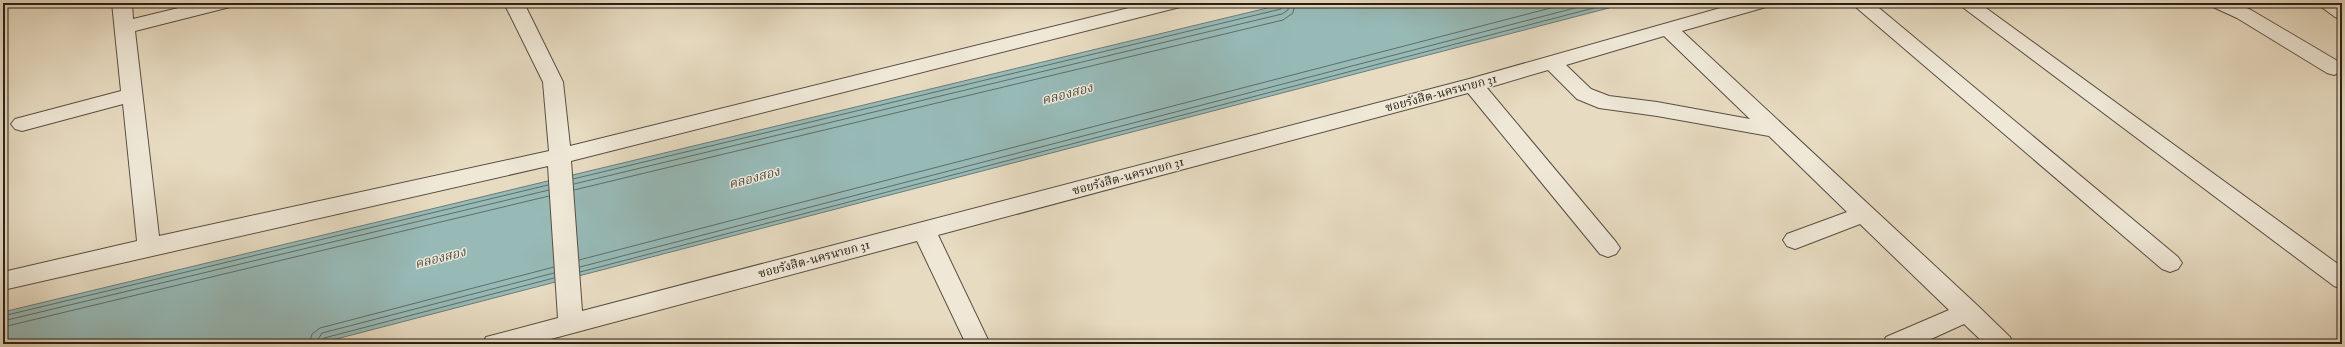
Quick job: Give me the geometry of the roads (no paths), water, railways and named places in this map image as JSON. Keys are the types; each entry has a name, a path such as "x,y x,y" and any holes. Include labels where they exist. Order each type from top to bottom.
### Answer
{"street":[{"path":"122,3 126,27 131,96 149,247"},
{"path":"126,27 223,3"},
{"path":"514,3 553,82 570,312"},
{"path":"3,281 149,247 560,165 1173,3"},
{"name":"ซอยรังสิต-นครนายก 31","path":"495,344 570,312 924,231 1473,85 1759,3"},
{"path":"1861,3 2170,263"},
{"path":"1967,3 2342,280"},
{"path":"2220,3 2244,14 2334,68"},
{"path":"2326,3 2342,12"},
{"path":"1668,29 1773,130 2001,344"},
{"path":"1551,62 1584,94 1606,103 1657,109 1773,130"},
{"path":"1473,85 1608,248"},
{"path":"22,124 131,96"},
{"path":"1795,240 1864,214"},
{"path":"924,231 978,344"},
{"path":"1895,344 1968,312"}],"water":[{"name":"คลองสอง","path":"1288,3 1628,3 317,344 3,344 3,312"}]}
